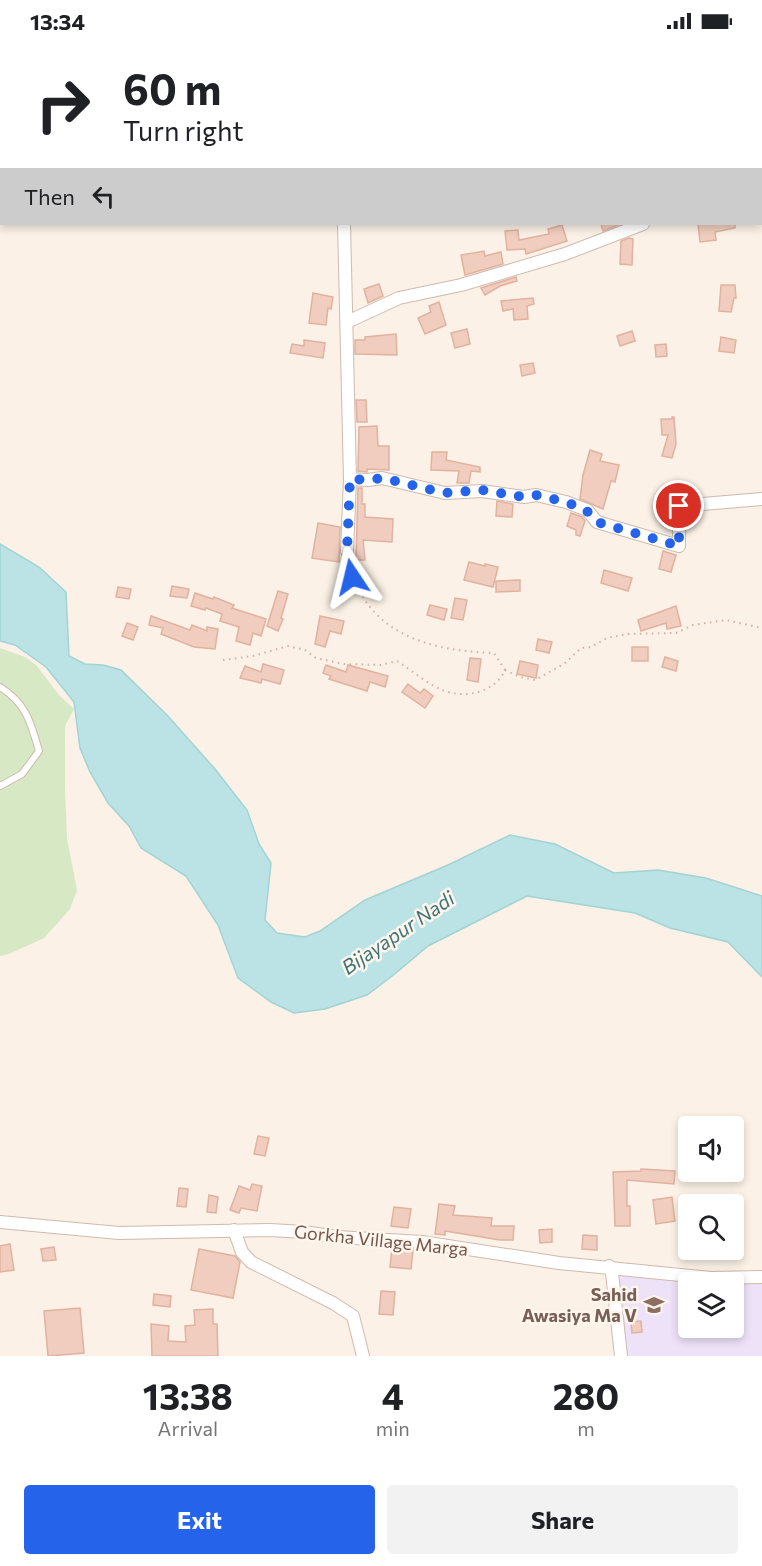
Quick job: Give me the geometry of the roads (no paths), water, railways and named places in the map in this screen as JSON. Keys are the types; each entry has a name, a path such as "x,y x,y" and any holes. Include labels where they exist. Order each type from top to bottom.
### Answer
{"street":[{"path":"344,225 350,479 347,551"},
{"path":"346,322 399,298 461,285 565,254 640,225"},
{"path":"350,479 382,478 445,493 482,490 524,497 536,495 566,502 586,510 597,522 679,546 679,506 762,499"},
{"name":"Gorkha Village Marga","path":"0,1222 119,1233 282,1230 337,1238 422,1242 558,1263 609,1266 711,1278 762,1277"},
{"path":"234,1230 242,1252 251,1262 333,1303 353,1316 363,1356"},
{"path":"609,1266 612,1273 621,1356"}],"lane":[{"path":"0,687 11,694 28,715 39,751 22,774 0,786"}],"water":[{"name":"Bijayapur Nadi","path":"0,544 39,567 66,592 69,656 85,664 103,665 121,670 167,715 215,769 247,810 259,844 271,863 265,920 277,933 305,937 320,931 365,900 448,865 510,835 555,844 614,873 658,870 706,878 762,896 762,977 728,942 670,928 635,913 527,896 428,946 367,995 325,1009 294,1013 271,1002 238,978 218,925 186,876 141,848 129,826 108,803 90,772 80,748 74,702 46,667 15,645 0,641"}],"place":[{"name":"Sahid Awasiya Ma V","path":"654,1305"}]}
